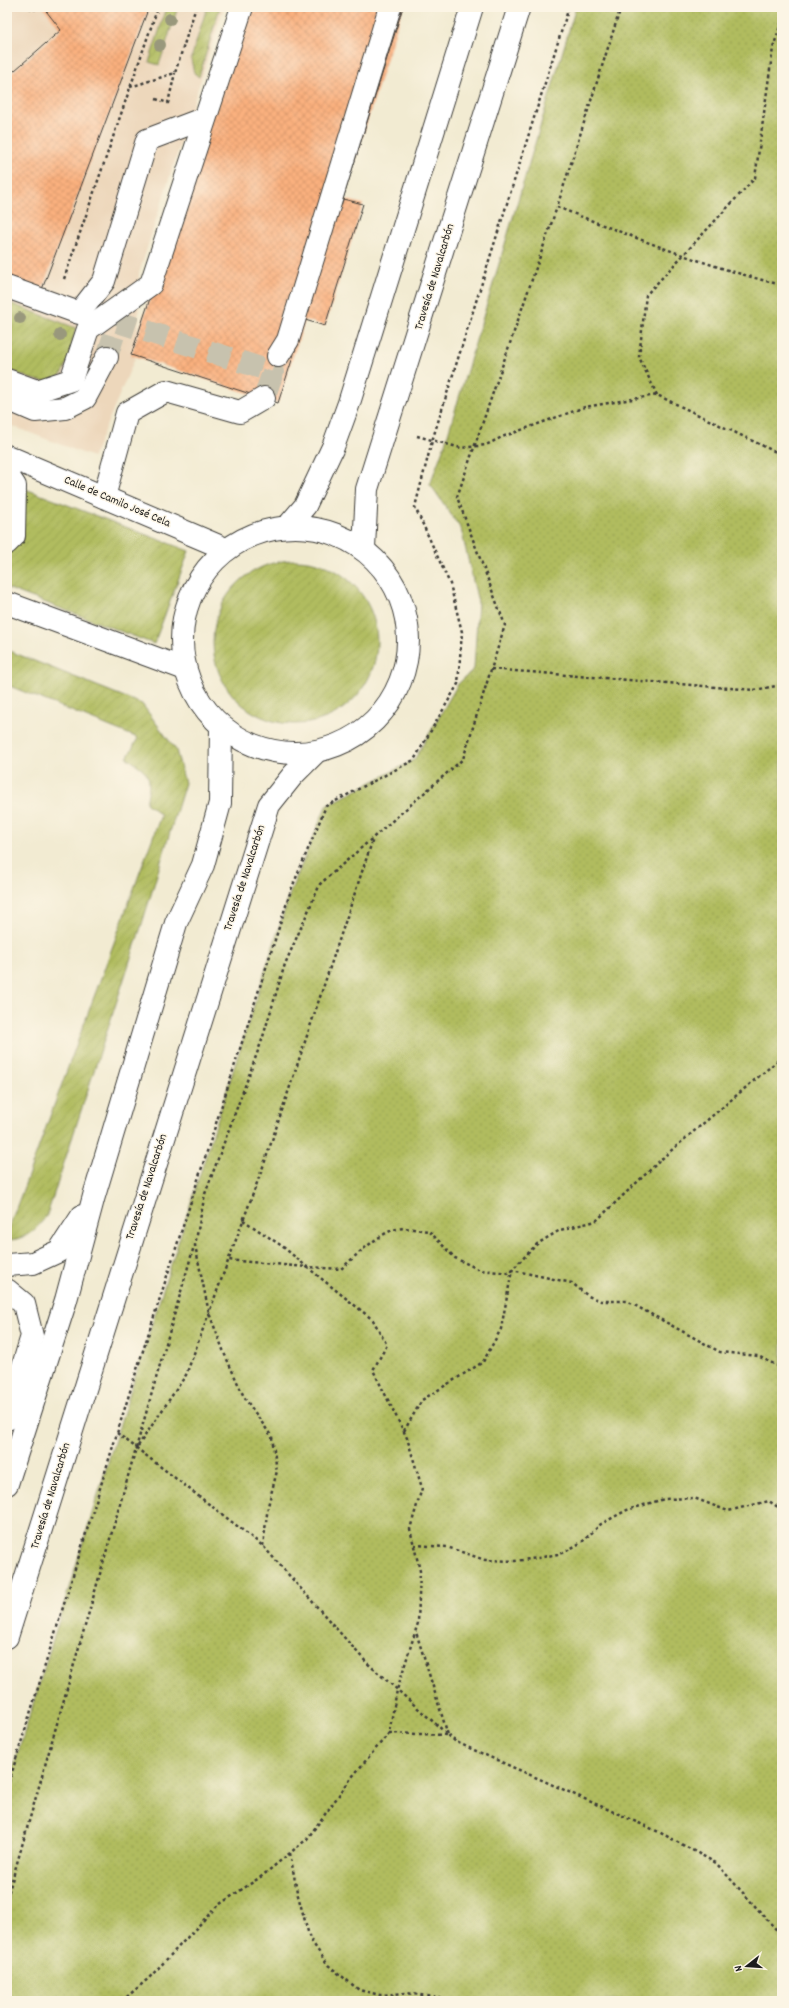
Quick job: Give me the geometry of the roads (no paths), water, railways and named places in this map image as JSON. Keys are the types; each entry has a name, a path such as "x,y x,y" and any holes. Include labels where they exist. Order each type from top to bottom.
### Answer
{"street":[{"path":"84,321 151,284 242,7"},
{"path":"278,356 288,340 390,7"},
{"path":"288,526 305,506 333,447 349,403 472,7"},
{"name":"Travesía de Navalcarbón","path":"364,548 367,489 519,7"},
{"path":"7,380 37,391 71,380 84,321 104,281 146,140 205,118"},
{"path":"7,287 55,304 84,321"},
{"path":"7,399 35,411 65,408 85,398 107,357"},
{"path":"104,497 127,413 166,391 240,412 264,398"},
{"name":"Calle de Camilo José Cela","path":"7,456 226,548"},
{"path":"7,474 14,486 14,536 7,543"},
{"name":"Travesía de Navalcarbón","path":"288,526 315,527 340,535 364,548 387,572 403,601 409,633 406,666 394,697 374,723 347,742 316,752 282,753 262,748 250,744 221,726 205,710 193,690 185,670 182,636 187,603 203,573 226,548 245,537 266,529 288,526"},
{"path":"7,604 185,670"},
{"path":"7,1484 66,1300 94,1196 176,923 203,865 220,803 221,726"},
{"name":"Travesía de Navalcarbón","path":"7,1637 269,805 293,775 316,752"},
{"path":"7,1265 33,1263 60,1251 94,1196"},
{"path":"7,1290 24,1304 32,1336 7,1419"}],"tunnel":[{"path":"107,357 118,322 273,372 264,398"}]}
